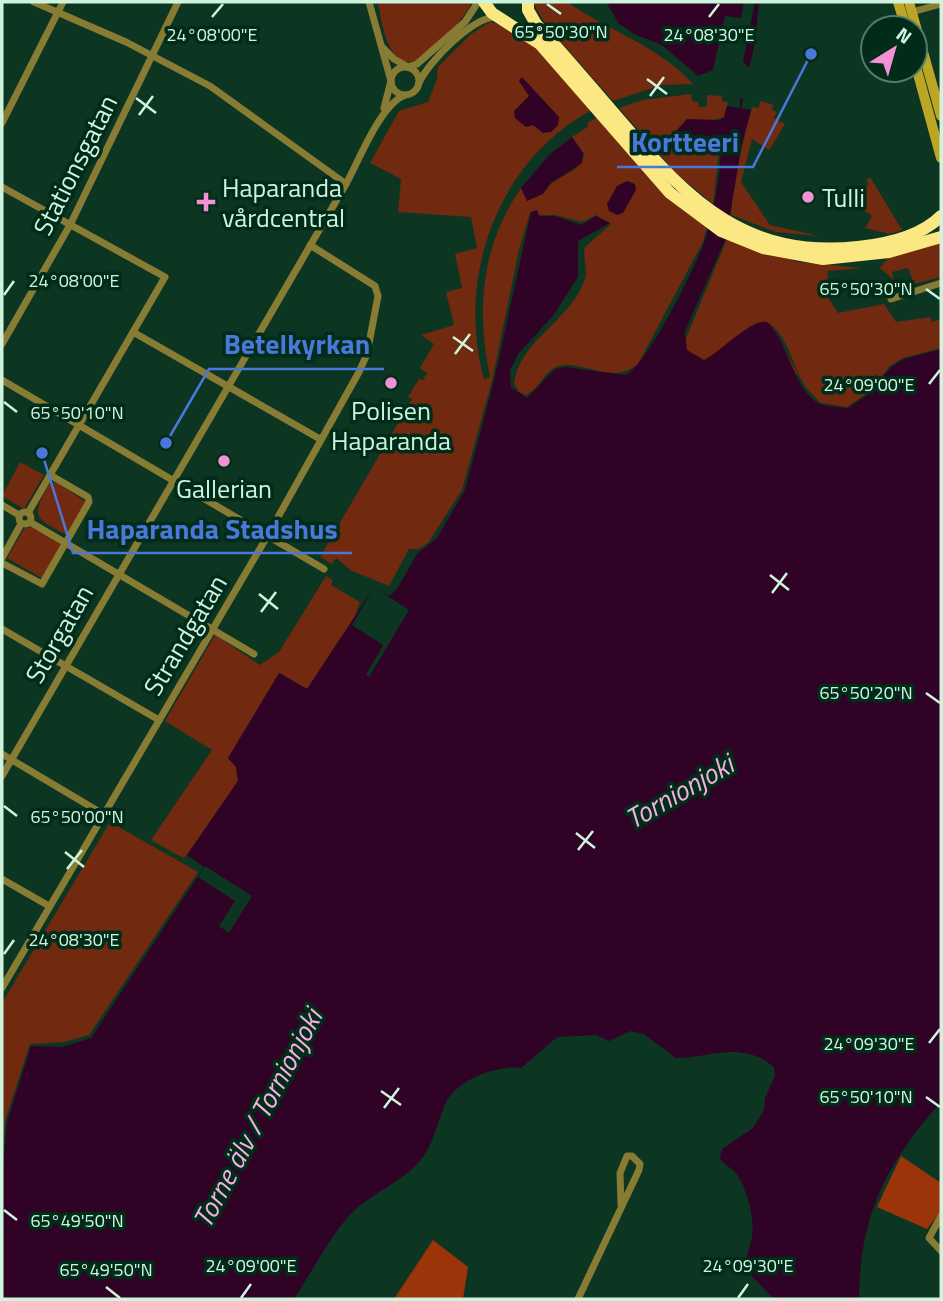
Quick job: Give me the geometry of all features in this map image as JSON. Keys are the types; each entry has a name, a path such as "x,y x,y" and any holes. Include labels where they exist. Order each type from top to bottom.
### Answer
{"highway":[{"path":"481,2 488,10 540,44 660,183 722,225 799,257 844,258 890,253 941,237"},
{"path":"500,17 518,13 527,2"},
{"path":"527,2 528,10 537,24 699,210"},
{"path":"745,236 793,245 844,248 900,239 925,228 941,216"}],"street":[{"path":"34,2 153,56 234,101 346,184"},
{"path":"2,123 63,2"},
{"name":"Stationsgatan","path":"2,344 70,225 178,2"},
{"name":"Storgatan","path":"369,2 391,81 384,112"},
{"path":"405,95 395,91 391,81 395,71 425,59 465,22 481,2"},
{"path":"941,4 910,7 941,116"},
{"name":"Storgatan","path":"2,776 346,184 384,112 396,99 413,93 430,65 476,23 488,17 500,17"},
{"path":"382,47 394,59 417,73 419,83"},
{"path":"922,84 937,128 941,158"},
{"path":"2,187 165,277 28,513 30,522"},
{"name":"Strandgatan","path":"2,988 268,535 366,354 378,293 370,281 310,245"},
{"path":"891,299 941,282"},
{"path":"133,332 320,439"},
{"path":"2,380 324,569"},
{"path":"19,515 21,524 2,561 41,584 89,502 88,497 50,475"},
{"path":"2,505 19,515 28,513"},
{"path":"21,524 30,522 66,542 254,654"},
{"path":"2,629 159,720"},
{"path":"2,754 103,814"},
{"path":"2,879 49,906"},
{"path":"578,1299 605,1247 621,1204 639,1170 640,1164 632,1156 627,1156 622,1164 621,1204"},
{"path":"941,1216 931,1230 931,1244 941,1251"}],"shaded area":[{"path":"378,2 472,2 466,13 428,53 409,62 393,53 384,32"},
{"path":"567,2 665,59 693,84 662,85 613,101 546,25 533,3"},
{"path":"490,22 506,27 534,45 592,110 559,132 531,159 509,191 492,226 481,263 476,302 477,341 484,379 490,377 483,327 485,279 497,233 521,188 542,193 552,183 578,167 584,154 572,137 589,126 587,123 598,117 682,210 707,227 703,242 638,364 629,370 611,373 574,365 558,366 526,395 519,392 514,384 518,369 525,355 578,294 586,275 585,247 611,224 596,215 582,222 555,215 539,215 537,210 530,213 519,250 492,381 462,490 428,543 419,549 409,549 389,586 352,571 336,558 332,564 320,557 412,399 408,397 419,379 423,380 427,373 420,368 434,344 421,335 454,325 446,292 462,288 455,254 477,248 471,217 398,212 401,179 370,163 399,111 428,102 437,79 438,67 471,34"},
{"path":"691,94 692,101 698,102 699,107 707,107 707,95 722,96 722,101 728,102 724,117 714,120 680,153 703,136 714,137 720,143 713,204 676,173 619,108 643,100"},
{"path":"760,101 774,105 771,109 777,112 774,118 785,124 769,150 752,139 741,182 770,225 819,236 776,232 731,215 736,174 752,107 759,108"},
{"path":"870,177 902,230 890,234 865,228 872,216 852,202 869,184 866,181"},
{"path":"727,239 799,262 862,268 828,271 827,296 838,313 884,304 896,322 930,317 932,322 941,319 941,348 903,358 890,366 869,392 847,407 821,403 813,395 802,381 778,332 771,325 763,321 774,329 798,375 616,395 685,331 686,338"},
{"path":"941,241 941,277 914,284 908,268 892,272 894,280 880,268 889,257"},
{"path":"20,462 44,475 24,509 2,496"},
{"path":"56,482 86,502 67,535 48,525 39,516 39,504 43,495 49,484"},
{"path":"35,527 61,544 42,578 7,558 24,529"},
{"path":"326,576 333,580 331,585 360,602 352,625 307,689 280,673 228,758 236,767 238,781 187,855 183,858 151,840 212,750 165,721 215,635 260,665 279,652"},
{"path":"110,822 198,872 89,1035 64,1042 30,1044 5,1121 2,1166 2,1003"},
{"path":"901,1156 941,1183 941,1211 927,1229 877,1207"},
{"path":"433,1240 468,1267 463,1299 394,1299"}],"water":[{"path":"606,2 744,2 741,18 725,16 713,70 698,76 662,45 636,35 619,24"},
{"path":"755,2 759,2 748,68 743,61"},
{"path":"522,77 559,117 558,125 551,132 543,133 533,125 526,127 515,118 514,111 529,96 519,81"},
{"path":"740,98 743,99 741,108 751,110 742,143 726,238 685,331 687,350 704,360 752,326 767,322 775,331 811,398 823,405 848,408 870,393 891,367 904,359 941,349 941,1102 905,1147 880,1192 864,1241 859,1299 774,1299 745,1269 753,1229 749,1204 736,1173 720,1158 722,1149 753,1128 764,1110 765,1098 775,1076 774,1067 750,1054 738,1052 676,1058 644,1034 631,1031 609,1041 596,1035 557,1037 521,1068 488,1072 476,1076 457,1089 444,1107 433,1139 423,1157 406,1174 347,1218 294,1299 2,1299 2,1178 7,1122 31,1046 63,1047 91,1038 204,867 187,855 238,781 236,767 228,758 279,673 307,689 374,587 389,596 397,589 417,554 437,538 465,490 494,381 531,212 537,210 539,216 555,216 581,225 596,216 610,223 578,241 578,277 553,316 518,354 510,371 511,387 527,398 555,369 565,367 626,375 646,353 681,294 704,243 716,193 720,143 714,137 703,136 675,154 667,141 687,119 720,120 724,117 727,106 740,108"},
{"path":"572,137 583,153 582,163 551,183 543,194 527,201 521,188 549,155"},
{"path":"627,181 635,184 636,190 623,213 617,215 609,211 607,204 617,186"}],"pier":[{"path":"374,587 409,610 369,677 366,675 383,645 352,625"},
{"path":"205,866 252,896 229,933 219,926 235,901 198,877"}],"place":[{"name":"Kortteeri","path":"811,54"},
{"name":"Tulli","path":"808,197"},
{"name":"Haparanda vårdcentral","path":"206,202"},
{"name":"Polisen Haparanda","path":"391,383"},
{"name":"Betelkyrkan","path":"166,443"},
{"name":"Haparanda Stadshus","path":"42,453"},
{"name":"Gallerian","path":"224,461"}],"water label":[{"name":"Tornionjoki","path":"679,791"},
{"name":"Torne älv / Tornionjoki","path":"257,1118"}]}
